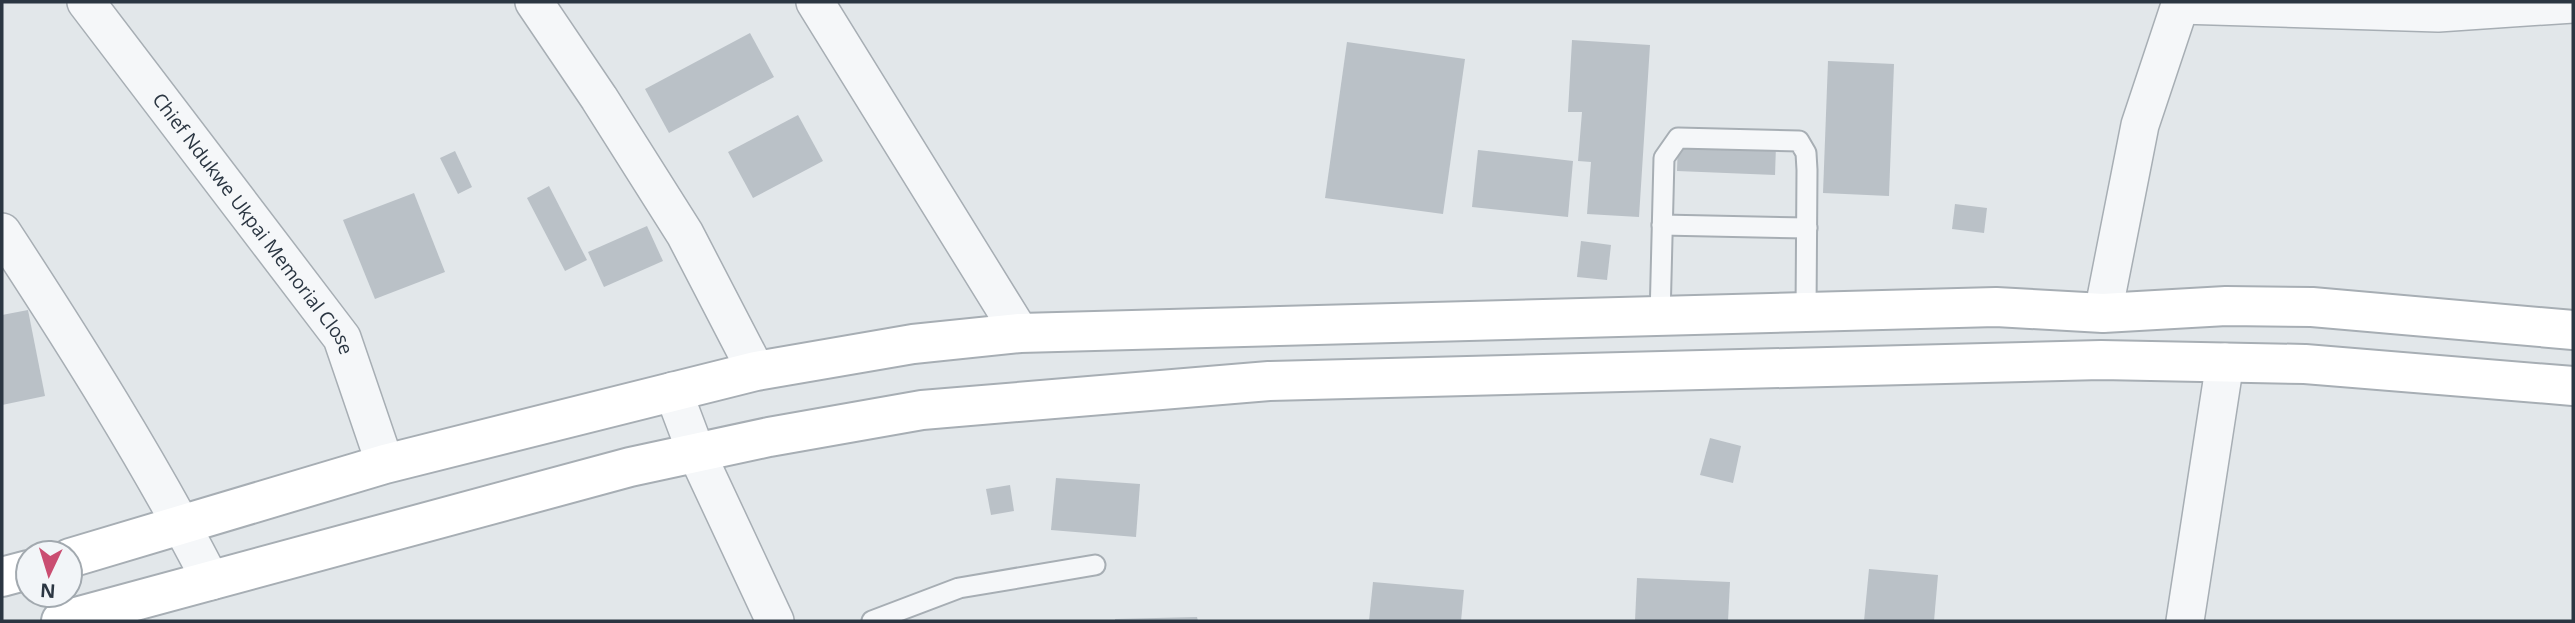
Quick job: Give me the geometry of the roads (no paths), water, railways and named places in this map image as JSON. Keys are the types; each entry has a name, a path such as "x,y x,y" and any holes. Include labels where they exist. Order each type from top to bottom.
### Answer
{"main road":[{"path":"84,554 385,464 756,371 913,344 1020,333 1996,307 2103,313 2226,306 2312,307 2573,330"},
{"path":"61,621 630,467 922,410 1269,381 2101,360 2305,364 2573,386"}],"street":[{"name":"Chief Ndukwe Ukpai Memorial Close","path":"86,2 342,338 385,464"},
{"path":"534,2 599,98 685,234 756,371"},
{"path":"815,2 1020,333"},
{"path":"2103,313 2140,125 2181,3 2438,13 2573,5"},
{"path":"2,232 51,306 182,525 211,581"},
{"path":"2185,621 2225,362"},
{"path":"673,391 696,452 775,621"}],"lane":[{"path":"1660,318 1664,158 1678,138 1799,141 1806,153 1806,313"},
{"path":"1662,225 1807,228"},
{"path":"872,621 959,588 1095,565"}]}
